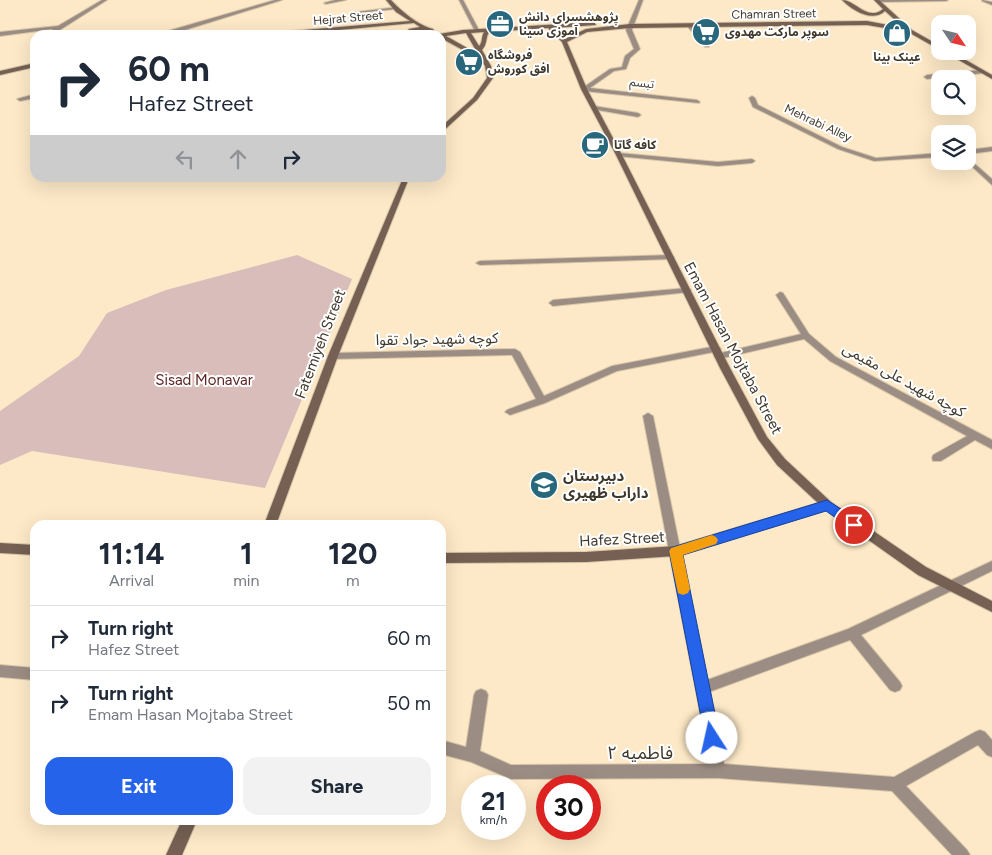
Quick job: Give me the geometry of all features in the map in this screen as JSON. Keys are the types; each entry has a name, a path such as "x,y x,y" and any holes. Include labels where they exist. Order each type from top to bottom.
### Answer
{"main road":[{"path":"388,0 412,22 426,30"},
{"path":"844,0 867,23"},
{"path":"877,1 910,31 931,43"},
{"path":"856,11 878,13 885,9"},
{"path":"397,10 399,24 406,30"},
{"name":"Hejrat Street","path":"328,30 412,22"},
{"name":"Chamran Street","path":"564,40 586,31 630,26 867,23 910,31"},
{"path":"446,34 600,24 630,26"},
{"path":"550,27 564,40"},
{"path":"446,31 465,32"},
{"path":"479,50 484,44 484,36 487,31"},
{"path":"446,126 475,99 486,85 490,73 479,50 465,32"},
{"path":"446,38 482,58"},
{"name":"Emam Hasan Mojtaba Street","path":"564,40 584,89 620,155 717,352 763,438 781,462 827,505 906,561 992,607"},
{"path":"961,60 992,77"},
{"path":"0,73 30,66"},
{"name":"Fatemiyeh Street","path":"272,520 333,356 404,182"},
{"name":"Hafez Street","path":"446,558 586,557 676,551 827,505"},
{"path":"0,548 30,550"},
{"path":"174,855 188,825"}],"street":[{"path":"55,30 105,0"},
{"path":"183,30 280,0"},
{"path":"326,3 344,0"},
{"path":"461,0 478,31"},
{"path":"584,89 612,70 624,68 627,57 637,49 628,30 641,0"},
{"path":"877,1 946,0"},
{"path":"984,0 992,4"},
{"path":"358,12 397,10"},
{"path":"690,26 707,46"},
{"path":"34,30 59,27"},
{"path":"0,34 30,30"},
{"path":"926,77 982,72"},
{"name":"تبسم","path":"584,89 636,93 697,102"},
{"path":"20,99 30,97"},
{"name":"Mehrabi Alley","path":"752,98 755,106 840,148 876,160 931,156"},
{"path":"594,108 638,115"},
{"path":"976,151 992,149"},
{"path":"620,155 718,164 752,161"},
{"path":"976,168 992,183"},
{"path":"480,263 670,257"},
{"path":"553,303 687,290"},
{"name":"کوچه شهید علی مقیمی","path":"780,295 806,336 833,358 992,445"},
{"path":"510,412 542,401 615,368 806,336"},
{"name":"کوچه شهید جواد تقوا","path":"333,356 515,352 542,401"},
{"path":"648,416 718,771"},
{"path":"937,458 974,436"},
{"path":"703,688 852,633 992,566"},
{"path":"852,633 895,686"},
{"path":"0,671 30,674"},
{"path":"472,755 481,695"},
{"path":"962,855 895,784 980,737 992,750"},
{"name":"فاطمیه ۲","path":"446,748 472,755 511,772 718,771 895,784"}],"green space":[{"name":"Sisad Monavar","path":"297,255 352,279 265,488 32,451 0,465 0,411 79,356 107,313 166,290"}],"slow traffic":[{"path":"683,589 676,551 712,540"}],"place":[{"name":"پژوهشسرای دانش آموزی سینا","path":"500,24"},
{"name":"سوپر مارکت مهدوی","path":"706,32"},
{"name":"عینک بینا","path":"897,33"},
{"name":"فروشگاه افق کوروش","path":"469,62"},
{"name":"کافه گاتا","path":"595,145"},
{"name":"دبیرستان داراب ظهیری","path":"544,485"}],"route":[{"path":"712,738 676,551 827,505 854,525"}]}
